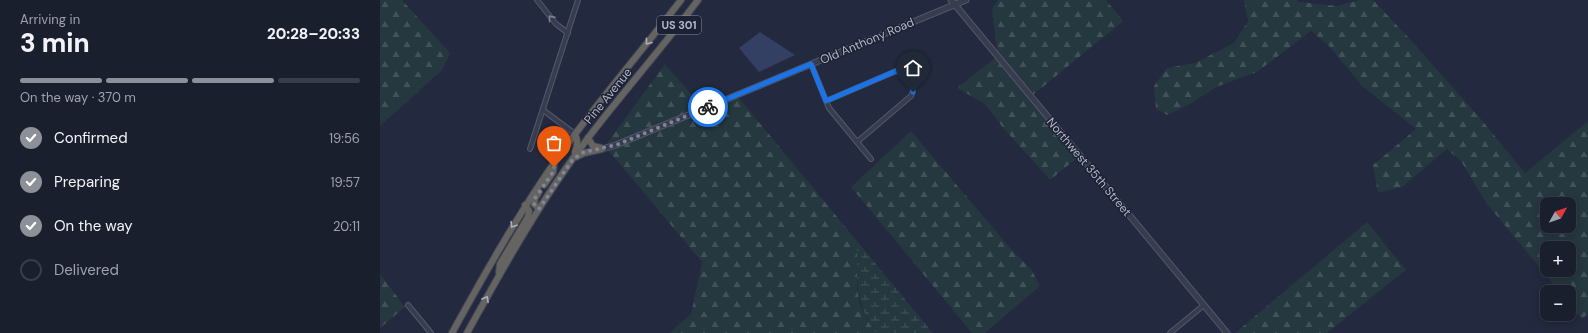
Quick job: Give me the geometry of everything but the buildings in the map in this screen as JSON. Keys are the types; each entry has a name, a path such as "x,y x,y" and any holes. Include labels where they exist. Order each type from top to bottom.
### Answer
{"highway":[{"name":"Pine Avenue","path":"452,333 496,253 554,163 575,134 681,0"},
{"name":"Pine Avenue","path":"467,333 499,275 539,209 573,159 698,0"},
{"path":"573,159 577,146 575,134"},
{"path":"588,138 593,146 602,149"},
{"path":"573,159 584,152 602,149"},
{"path":"539,209 534,204 535,198 553,172 554,163"},
{"path":"499,275 500,264 528,217 529,211 526,205"}],"street":[{"path":"537,0 556,24 568,33"},
{"path":"530,150 578,0"},
{"name":"Old Anthony Road","path":"602,149 616,145 811,64 953,2 966,0"},
{"name":"Northwest 35th Street","path":"953,2 1227,333"},
{"path":"811,64 832,114 871,159"},
{"path":"826,101 896,71 904,74 912,85 913,92 857,142"},
{"path":"543,110 575,134"},
{"path":"408,305 431,333"},
{"path":"1170,333 1204,305"}],"green space":[{"path":"380,0 402,0 450,53 443,69 380,126"},
{"path":"998,0 1106,0 1123,21 1033,95 997,51 992,9"},
{"path":"1244,0 1297,0 1299,2 1337,6 1359,0 1373,0 1480,118 1525,173 1588,121 1588,314 1582,319 1576,312 1576,285 1554,285 1548,277 1576,277 1576,241 1540,241 1540,268 1487,204 1461,161 1447,149 1402,187 1378,193 1373,165 1416,129 1362,86 1329,46 1311,31 1257,72 1216,87 1187,106 1167,115 1156,109 1154,86 1167,68 1195,63 1234,43 1248,21"},
{"path":"995,58 1078,157 1050,180 1004,129 985,104 957,88"},
{"path":"665,64 702,107 605,146"},
{"path":"738,97 857,241 857,288 860,304 868,321 876,333 669,333 691,314 702,262 608,150"},
{"path":"911,131 1011,249 1031,269 1040,286 985,333 972,333 851,187"},
{"path":"1367,222 1406,270 1327,333 1235,333"},
{"path":"857,241 933,333 876,333 869,322 860,300 857,278"},
{"path":"380,274 405,307 380,328"}],"water":[{"path":"760,32 795,55 759,72 739,48"}],"way so far":[{"path":"554,167 553,172 535,198 534,204 539,209 573,159 584,152 616,145 708,107"}],"route":[{"path":"708,107 811,64 826,101 896,71 904,74 912,85 913,92"}]}
